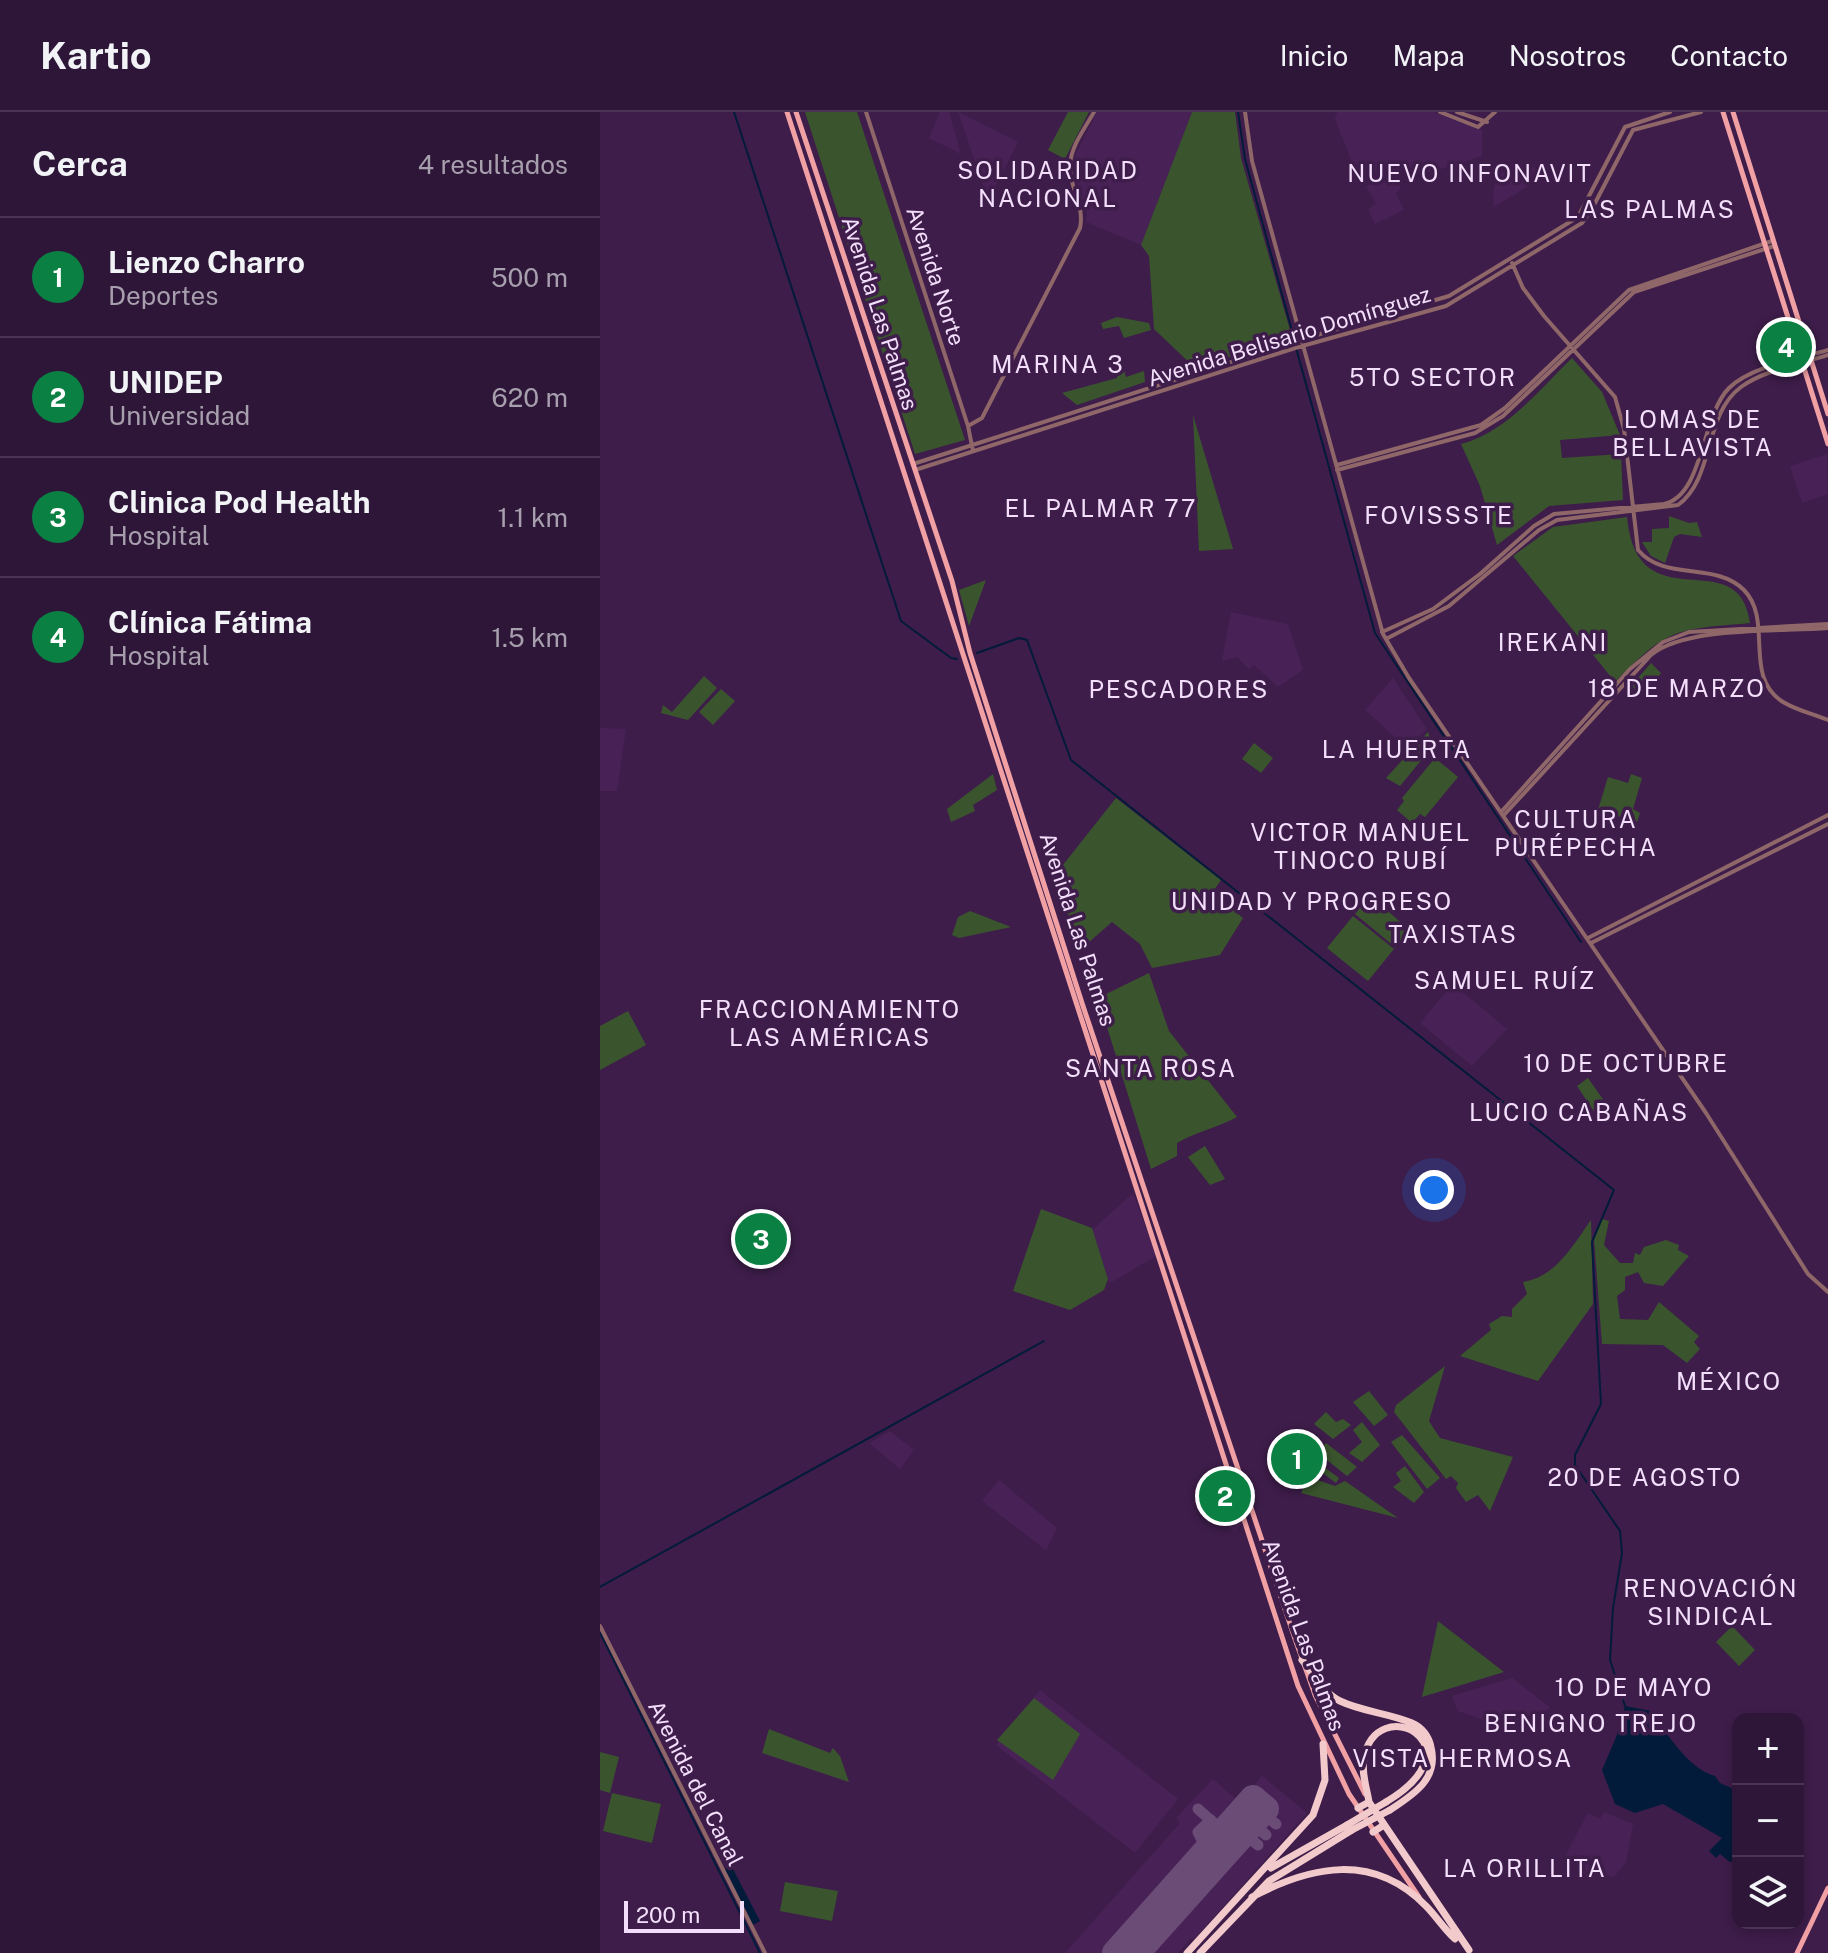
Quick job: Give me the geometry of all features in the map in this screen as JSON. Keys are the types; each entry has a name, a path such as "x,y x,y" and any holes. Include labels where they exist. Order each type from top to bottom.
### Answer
{"highway":[{"path":"1262,1873 1350,1827 1390,1810 1413,1795 1428,1778 1432,1754 1427,1737 1415,1724 1339,1700 1325,1691 1304,1662"},
{"path":"1200,1953 1269,1881 1408,1788 1425,1766 1426,1752 1420,1738 1402,1726 1387,1727 1375,1734 1366,1749 1363,1773 1369,1802 1358,1808"},
{"path":"1187,1953 1306,1826 1318,1805 1325,1780 1323,1744"},
{"name":"Avenida Las Palmas","path":"1369,1802 1470,1952"},
{"path":"1373,1832 1384,1825"},
{"path":"1252,1897 1291,1877 1334,1868 1371,1874 1389,1881 1424,1904"},
{"name":"Avenida Las Palmas","path":"1424,1904 1470,1952"}],"main road":[{"name":"Avenida Las Palmas","path":"787,112 1302,1696 1323,1744 1358,1808 1424,1904"},
{"name":"Avenida Las Palmas","path":"796,112 952,581 970,653 1082,1003 1295,1639 1313,1692 1369,1802"},
{"path":"1723,112 1770,244"},
{"path":"1733,112 1828,444"},
{"path":"1806,359 1828,414"},
{"path":"1284,1643 1295,1639"},
{"path":"1302,1696 1313,1692"},
{"path":"1797,1953 1828,1888"}],"street":[{"name":"Avenida Norte","path":"866,112 974,444 973,451"},
{"path":"968,426 982,418 1080,228 1081,208 1072,179 1071,160 1094,112"},
{"path":"1245,112 1252,161 1298,340 1382,632 1706,1113 1808,1274 1828,1292"},
{"path":"1440,112 1478,127 1495,112"},
{"path":"1457,112 1487,122"},
{"name":"Avenida Belisario Domínguez","path":"912,468 974,444 1298,340 1435,302 1578,217 1625,127 1670,112"},
{"name":"Avenida Belisario Domínguez","path":"932,461 973,451 1300,347 1446,306 1567,233 1590,214 1633,130 1684,114 1701,112"},
{"path":"1337,468 1475,433 1495,422 1570,346 1639,289 1770,244"},
{"path":"1506,260 1513,265 1570,346 1615,397 1624,429 1638,550 1666,568 1733,582 1747,594 1757,631 1761,676 1776,697 1828,720"},
{"path":"1506,260 1507,269 1515,272"},
{"path":"1286,344 1287,351"},
{"path":"1386,639 1437,614 1539,530 1557,520 1671,502 1685,492 1719,403 1729,388 1745,377 1828,352"},
{"path":"1382,632 1433,609 1480,574 1541,520 1569,511 1632,509"},
{"path":"1433,609 1437,614"},
{"path":"1503,814 1654,648 1679,635 1828,626"},
{"path":"1588,938 1828,815"},
{"path":"1591,943 1828,824"},
{"name":"Avenida del Canal","path":"600,1626 765,1953"}],"shaded area":[{"path":"940,112 949,112 961,154 929,138"},
{"path":"958,112 1018,142 988,201 969,144"},
{"path":"1097,112 1192,112 1141,245 1086,222 1087,213 1074,176 1074,157"},
{"path":"1337,112 1434,112 1482,130 1482,156 1431,172 1389,170 1358,177 1335,119"},
{"path":"1518,164 1537,168 1540,179 1494,207 1493,191 1499,173 1517,169"},
{"path":"1387,180 1398,181 1401,189 1396,193 1404,210 1375,224 1368,209 1376,204 1366,186"},
{"path":"1827,454 1828,494 1802,503 1790,466"},
{"path":"1231,612 1288,624 1303,670 1278,687 1254,665 1249,669 1237,657 1222,661"},
{"path":"1393,678 1427,729 1407,748 1365,710"},
{"path":"600,728 626,729 617,791 600,791"},
{"path":"1453,984 1507,1029 1472,1066 1420,1023"},
{"path":"1133,1193 1156,1256 1110,1283 1092,1230"},
{"path":"890,1431 914,1450 900,1469 869,1443"},
{"path":"999,1480 1057,1528 1046,1550 982,1501"},
{"path":"1228,1482 1243,1523 1235,1532 1207,1510"},
{"path":"1512,1678 1550,1707 1523,1734 1458,1711 1452,1696"},
{"path":"1040,1690 1178,1799 1135,1853 996,1745"},
{"path":"1262,1776 1307,1813 1194,1939 1191,1938 1178,1953 1065,1953 1180,1823 1176,1818 1213,1779 1239,1802"},
{"path":"1604,1812 1633,1824 1626,1862 1614,1877 1588,1872 1564,1858 1588,1813 1600,1819"}],"green space":[{"path":"805,112 857,112 965,440 915,454"},
{"path":"1068,112 1089,112 1065,159 1048,150"},
{"path":"1192,112 1235,112 1241,158 1292,337 1195,368 1154,329 1149,256 1141,245"},
{"path":"1117,317 1149,323 1151,330 1124,338 1119,326 1103,329 1101,323"},
{"path":"1572,358 1602,392 1620,435 1560,440 1562,458 1621,454 1623,500 1549,506 1497,545 1480,486 1461,444 1508,420"},
{"path":"1121,361 1126,377 1144,371 1145,382 1077,405 1062,393 1117,378 1117,363"},
{"path":"1193,415 1233,549 1199,551"},
{"path":"1669,516 1689,523 1697,522 1702,537 1680,534 1674,537 1665,563 1651,556 1642,542 1652,542 1652,529 1669,528"},
{"path":"1627,517 1635,549 1649,568 1667,576 1728,586 1742,599 1750,623 1704,627 1674,634 1648,651 1615,682 1513,556 1553,527"},
{"path":"986,580 969,626 959,590"},
{"path":"1651,663 1661,673 1644,696 1631,686"},
{"path":"704,676 717,688 688,720 661,713 663,705 672,712"},
{"path":"721,689 735,701 713,725 699,712"},
{"path":"1428,732 1433,746 1400,786 1386,778"},
{"path":"1254,743 1273,758 1261,773 1242,759"},
{"path":"1435,758 1458,777 1425,817 1420,814 1412,823 1397,810 1404,801 1402,798"},
{"path":"993,774 997,790 973,805 975,811 951,822 947,809"},
{"path":"1631,774 1642,778 1633,809 1640,813 1637,822 1598,810 1608,777 1628,783"},
{"path":"1116,798 1221,880 1212,893 1243,918 1220,955 1152,968 1140,944 1112,922 1080,950 1055,875"},
{"path":"1369,895 1411,931 1395,947 1355,914"},
{"path":"970,911 1011,927 959,938 952,935 958,917"},
{"path":"1353,916 1394,949 1368,981 1327,948"},
{"path":"1149,973 1169,1031 1237,1117 1177,1143 1177,1156 1151,1169 1098,998"},
{"path":"628,1011 646,1045 600,1070 600,1026"},
{"path":"1588,1078 1607,1105 1595,1113 1577,1086"},
{"path":"1205,1146 1225,1179 1210,1185 1188,1157"},
{"path":"1041,1209 1092,1228 1108,1279 1104,1290 1070,1310 1013,1291"},
{"path":"1602,1219 1609,1221 1604,1245 1620,1263 1633,1263 1635,1253 1640,1255 1644,1247 1666,1240 1679,1245 1678,1250 1689,1256 1663,1286 1644,1283 1638,1272 1625,1277 1625,1290 1617,1296 1620,1319 1648,1320 1659,1302 1699,1336 1694,1342 1700,1349 1687,1363 1663,1345 1602,1344 1594,1239"},
{"path":"1591,1220 1593,1304 1538,1381 1460,1356 1491,1330 1489,1324 1502,1316 1512,1317 1512,1309 1527,1294 1523,1282 1535,1279 1554,1267"},
{"path":"1445,1366 1429,1421 1440,1438 1513,1457 1490,1511 1478,1495 1466,1502 1456,1488 1458,1483 1451,1476 1446,1479 1394,1412 1396,1405"},
{"path":"1369,1391 1388,1415 1374,1426 1353,1402"},
{"path":"1326,1412 1336,1422 1343,1419 1351,1425 1333,1439 1314,1424"},
{"path":"1362,1422 1380,1445 1362,1462 1349,1453 1362,1442 1353,1430"},
{"path":"1402,1435 1440,1478 1427,1489 1391,1442"},
{"path":"1299,1436 1310,1444 1312,1458 1339,1478 1336,1483 1309,1463 1297,1469 1285,1465 1279,1454 1282,1443"},
{"path":"1326,1443 1357,1467 1347,1476 1318,1453"},
{"path":"1405,1466 1424,1492 1414,1503 1393,1487 1401,1481 1396,1473"},
{"path":"1309,1477 1335,1486 1345,1481 1398,1518 1301,1493"},
{"path":"1438,1621 1504,1672 1422,1697"},
{"path":"1732,1626 1755,1650 1739,1666 1716,1642"},
{"path":"1034,1698 1080,1734 1053,1780 997,1740"},
{"path":"769,1729 830,1753 833,1748 840,1756 849,1782 762,1753"},
{"path":"600,1752 619,1757 610,1793 600,1790"},
{"path":"612,1793 661,1804 652,1843 603,1831"},
{"path":"785,1882 838,1891 832,1921 780,1911"}],"water":[{"path":"1625,1706 1651,1711 1695,1766 1732,1788 1732,1862 1720,1854 1716,1858 1709,1851 1722,1838 1663,1804 1635,1813 1615,1804 1602,1770"},
{"path":"725,1869 733,1869 760,1921 753,1925"}],"waterway":[{"path":"734,112 901,621 951,658 957,659"},
{"path":"1238,112 1245,159 1295,342"},
{"path":"1296,348 1375,633 1581,942"},
{"path":"977,653 1019,638 1027,640 1071,760 1614,1190 1592,1242 1601,1404 1575,1455 1575,1465 1620,1531 1622,1553 1613,1608 1610,1660 1625,1706"},
{"path":"600,1587 1044,1341"},
{"path":"600,1633 760,1953"}],"taxiway":[{"path":"1198,1809 1224,1832 1226,1841"},
{"path":"1250,1813 1261,1812 1276,1824"},
{"path":"1202,1840 1198,1832 1211,1820"},
{"path":"1241,1823 1251,1822 1266,1835"},
{"path":"1231,1835 1241,1831 1258,1845"}],"runway":[{"path":"1115,1953 1253,1798 1266,1809 1137,1953"}],"place":[{"name":"Clínica Fátima","path":"1786,347"},
{"name":"Clinica Pod Health","path":"761,1239"},
{"name":"Lienzo Charro","path":"1297,1459"},
{"name":"UNIDEP","path":"1225,1496"}],"district":[{"name":"NUEVO INFONAVIT","path":"1470,173"},
{"name":"SOLIDARIDAD NACIONAL","path":"1048,184"},
{"name":"LAS PALMAS","path":"1650,209"},
{"name":"MARINA 3","path":"1058,364"},
{"name":"5TO SECTOR","path":"1433,377"},
{"name":"LOMAS DE BELLAVISTA","path":"1693,433"},
{"name":"EL PALMAR 77","path":"1101,508"},
{"name":"FOVISSSTE","path":"1439,515"},
{"name":"IREKANI","path":"1553,642"},
{"name":"18 DE MARZO","path":"1677,688"},
{"name":"PESCADORES","path":"1179,689"},
{"name":"LA HUERTA","path":"1397,749"},
{"name":"CULTURA PURÉPECHA","path":"1576,833"},
{"name":"VICTOR MANUEL TINOCO RUBÍ","path":"1361,846"},
{"name":"UNIDAD Y PROGRESO","path":"1312,901"},
{"name":"TAXISTAS","path":"1453,934"},
{"name":"SAMUEL RUÍZ","path":"1505,980"},
{"name":"FRACCIONAMIENTO LAS AMÉRICAS","path":"830,1023"},
{"name":"10 DE OCTUBRE","path":"1626,1063"},
{"name":"SANTA ROSA","path":"1151,1068"},
{"name":"LUCIO CABAÑAS","path":"1579,1112"},
{"name":"MÉXICO","path":"1729,1381"},
{"name":"20 DE AGOSTO","path":"1645,1477"},
{"name":"RENOVACIÓN SINDICAL","path":"1711,1602"},
{"name":"1O DE MAYO","path":"1634,1687"},
{"name":"BENIGNO TREJO","path":"1591,1723"},
{"name":"VISTA HERMOSA","path":"1463,1758"},
{"name":"LA ORILLITA","path":"1525,1868"}]}
